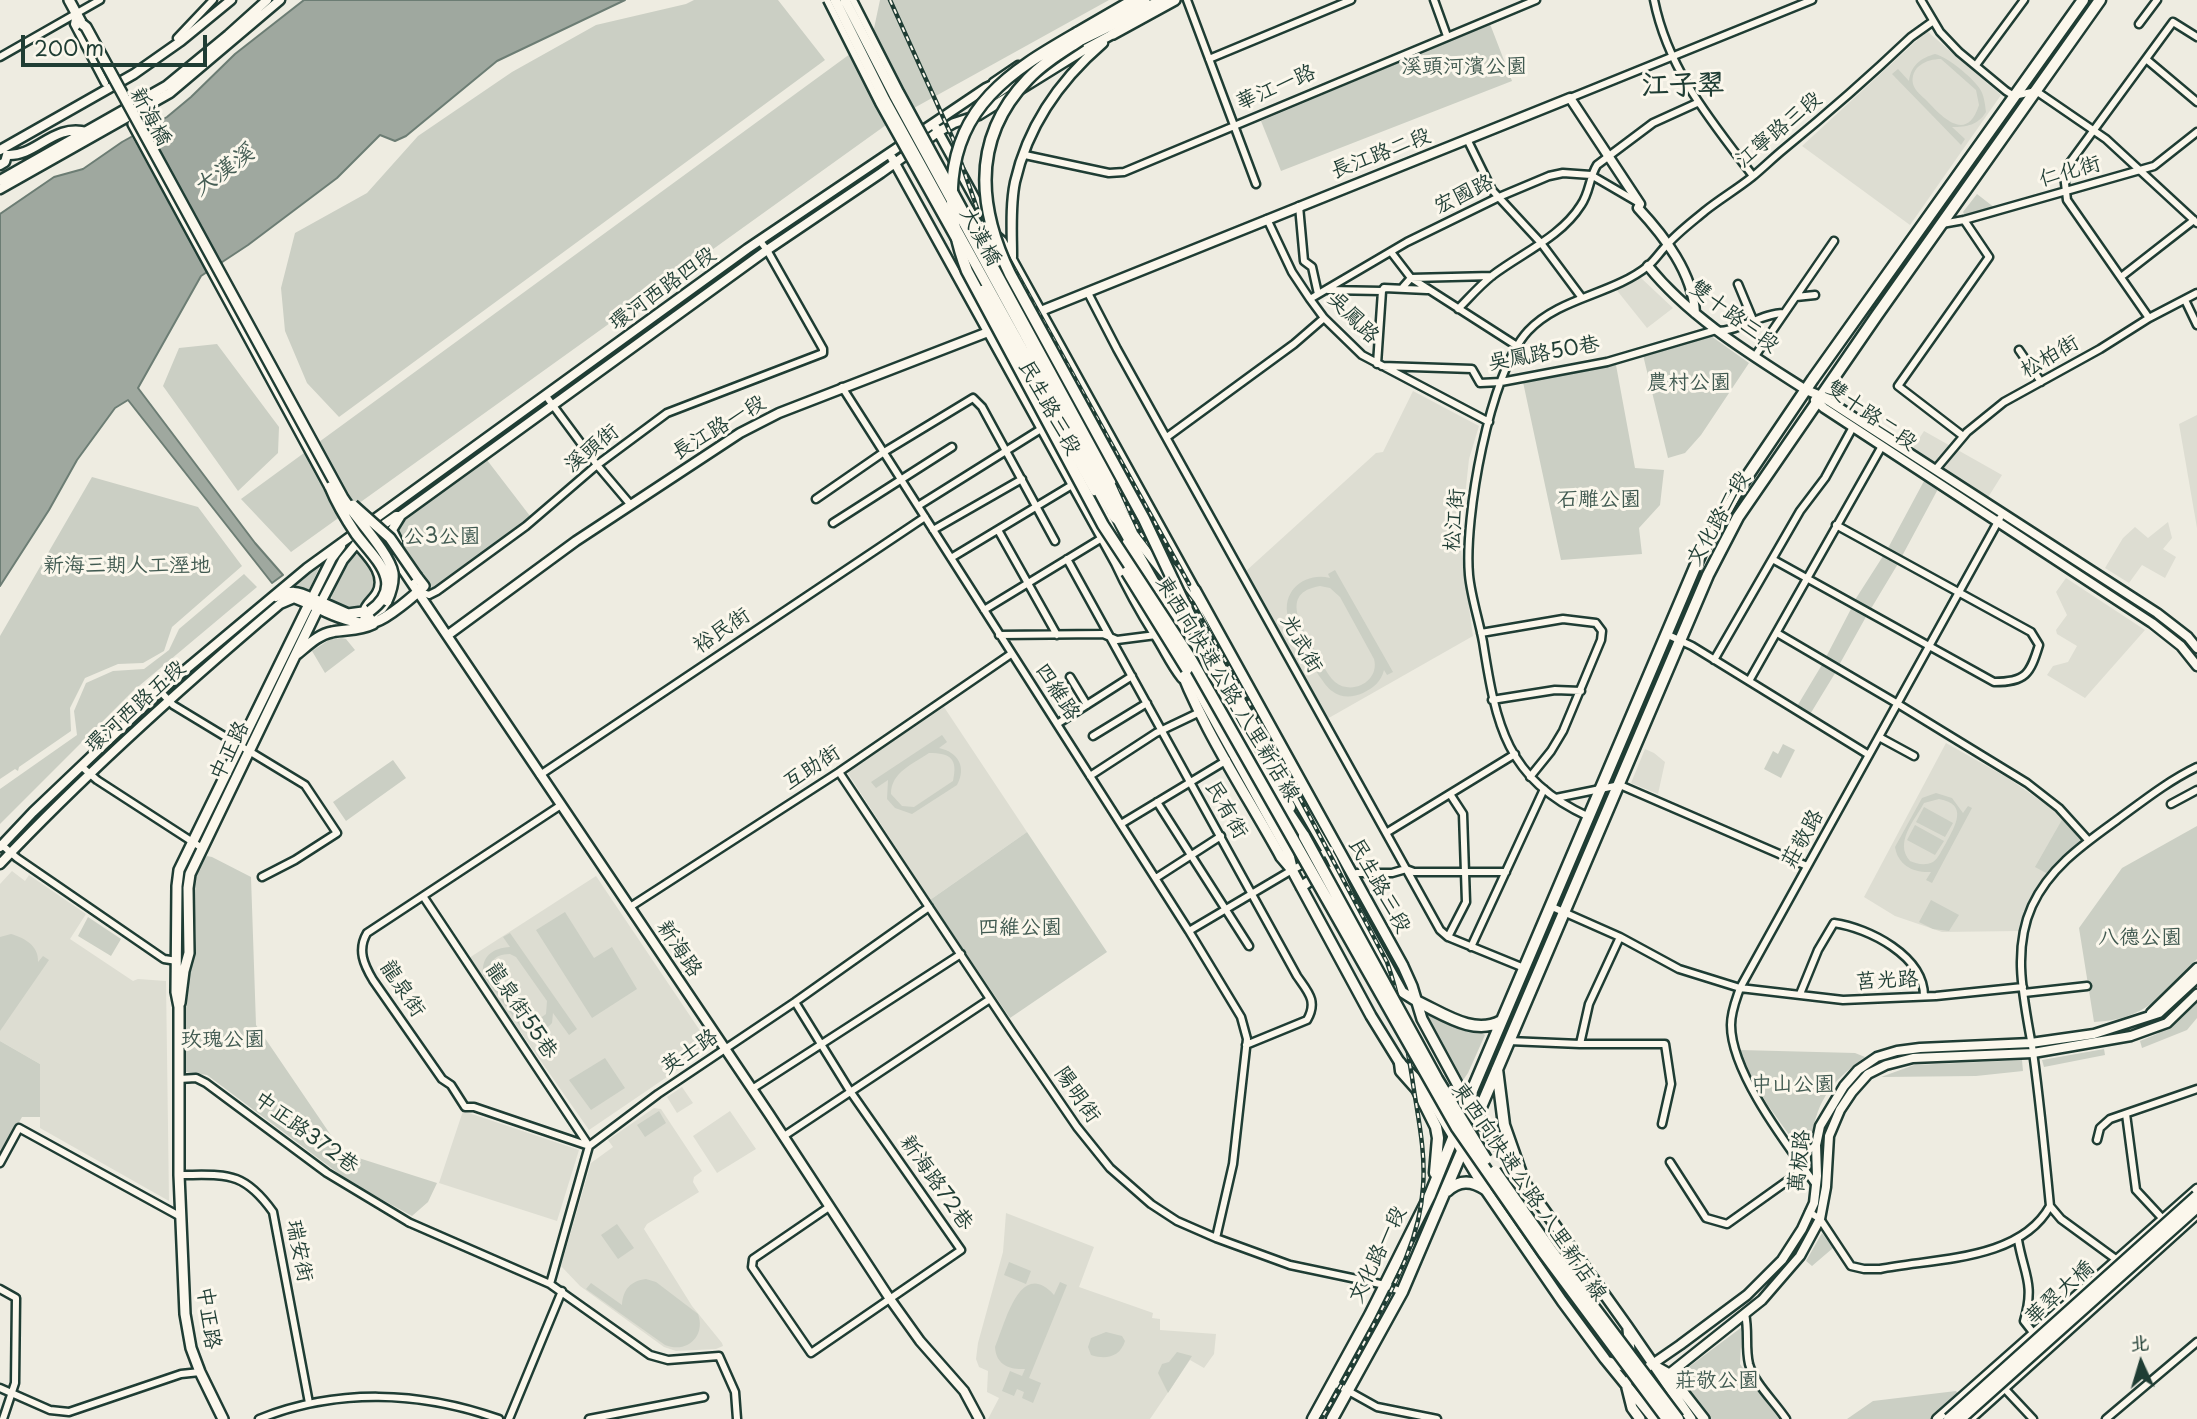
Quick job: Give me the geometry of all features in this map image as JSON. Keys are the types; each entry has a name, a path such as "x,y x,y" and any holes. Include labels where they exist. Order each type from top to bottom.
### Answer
{"main road":[{"path":"69,0 82,24"},
{"name":"大漢橋","path":"835,0 910,145 1103,487"},
{"name":"大漢橋","path":"845,0 1103,487"},
{"name":"東西向快速公路 八里新店線","path":"1131,0 1020,68 980,106 959,148 952,176 950,203 958,248 978,295 1103,525 1189,656 1256,778 1300,839 1462,1123 1550,1249 1678,1419"},
{"name":"東西向快速公路 八里新店線","path":"1148,0 1078,39 1028,79 1012,99 997,125 985,174 987,215 992,232 1010,274 1144,519 1300,839 1457,1128 1543,1252 1667,1419"},
{"path":"1078,39 1163,0"},
{"name":"環河西路四段","path":"1113,34 1175,0"},
{"name":"文化路二段","path":"1467,1102 1637,701 1708,542 1740,487 1805,390 2083,0"},
{"name":"文化路二段","path":"1477,1116 1708,575 1738,517 2100,0"},
{"name":"新海橋","path":"82,24 86,26 335,483 391,565 393,583 387,601 377,613 356,620"},
{"name":"新海橋","path":"82,24 82,30 301,432 337,504 383,568 386,584 384,594 377,606 367,612"},
{"path":"296,655 323,635 352,632 378,621 421,589 417,577 390,538 356,509 335,483"},
{"name":"民生路三段","path":"1103,487 1112,514 1159,612 1182,678 1200,712 1232,759"},
{"name":"民生路三段","path":"1103,487 1130,527 1174,574 1192,602 1219,661 1328,852 1402,992 1418,1002"},
{"path":"1112,514 1119,521 1197,654"},
{"path":"1103,525 1118,557 1187,669 1232,759 1287,849 1292,870 1371,1016 1400,1063 1423,1086 1485,1189 1605,1359 1654,1419"},
{"path":"1130,527 1133,539 1300,839"},
{"path":"315,603 344,612 367,612 367,603 375,597 380,581 374,562 357,543"},
{"name":"民生路三段","path":"1195,590 1403,966 1422,1019 1467,1102 1652,1364 1665,1376"},
{"path":"315,603 347,620 368,623 378,621"},
{"name":"中正路","path":"223,1419 191,1348 186,1314 179,1175 179,1007 176,992 182,961 177,886 180,870 192,843 296,655 315,603"},
{"name":"中正路","path":"182,961 189,953 189,881 246,748 315,603"},
{"path":"1262,738 1287,757"},
{"path":"1301,887 1329,869 1351,900"},
{"path":"1418,1002 1476,1028 1501,1021"},
{"path":"1400,1063 1401,1071 1416,1089 1436,1127 1438,1138 1434,1184"},
{"path":"1497,1069 1504,1125 1524,1182"},
{"name":"文化路一段","path":"1313,1419 1385,1285 1434,1184 1467,1102"},
{"name":"文化路一段","path":"1332,1419 1349,1393 1402,1292 1477,1116"},
{"path":"1444,1195 1449,1189 1463,1182 1485,1189"},
{"name":"華翠大橋","path":"1949,1419 2197,1196"},
{"name":"華翠大橋","path":"1960,1419 2197,1207"},
{"path":"1605,1359 1623,1366 1629,1363 1627,1326"},
{"path":"1665,1376 1690,1419"},
{"path":"1665,1376 1704,1419"},
{"path":"1625,1383 1632,1408 1640,1419"}],"street":[{"path":"0,57 100,0"},
{"path":"181,41 177,38 213,0"},
{"path":"3,149 126,80 181,41 231,0"},
{"path":"0,180 166,86 228,36 267,0"},
{"path":"0,188 170,93 280,0"},
{"path":"827,0 880,103 1103,487 1156,552 1195,590"},
{"path":"853,0 1103,487 1113,531 1156,636 1117,640 1102,634 999,635"},
{"name":"環河西路四段","path":"369,529 400,516 767,250 895,162 1002,74 1131,0"},
{"path":"1187,0 1256,184"},
{"path":"1209,59 1351,0"},
{"path":"1434,0 1447,36"},
{"name":"華江一路","path":"1025,155 1117,173 1536,0"},
{"path":"1654,0 1660,27 1697,103 1753,176"},
{"name":"長江路二段","path":"1038,312 1812,0"},
{"path":"1921,0 1932,22 1959,52 2014,96 2036,91 2095,131 2141,169 2195,222 2121,277"},
{"path":"1976,65 2024,0"},
{"path":"2139,24 2157,0"},
{"path":"76,14 84,19 118,76"},
{"path":"76,14 74,24 105,83"},
{"name":"江寧路三段","path":"1648,266 1667,244 1707,209 1753,176 1911,37 1932,22"},
{"path":"2149,318 2067,200 2064,175 2066,168 2173,22 2197,37"},
{"path":"963,288 1012,264 1015,183 1044,110 1068,75 1113,34"},
{"name":"環河西路四段","path":"369,529 546,396 760,241 889,154 936,127 979,115 1113,34"},
{"name":"環河西路四段","path":"986,89 1056,47 1078,39"},
{"name":"環河西路四段","path":"954,123 1078,39"},
{"path":"2146,59 2197,102"},
{"path":"1570,97 1640,204 1638,208 1664,236 1694,293 1695,313"},
{"path":"1458,309 1492,275 1541,243 1575,214 1590,184 1591,174 1608,155 1653,123 1697,103"},
{"name":"民生路三段","path":"936,127 1195,590"},
{"path":"3,149 16,156 58,133 79,130 87,132"},
{"name":"仁化街","path":"1942,223 1964,220 2154,166 2197,132"},
{"path":"1467,139 1492,190 1541,243 1582,298"},
{"path":"0,164 5,162 3,149"},
{"name":"民生路三段","path":"889,154 1102,538 1144,620 1156,636 1168,661 1182,678"},
{"name":"宏國路","path":"1310,299 1391,252 1499,197 1549,176 1577,172 1591,174"},
{"path":"1591,174 1640,204"},
{"name":"吳鳳路","path":"1298,206 1304,261 1312,267 1318,294"},
{"name":"吳鳳路","path":"1267,219 1292,272 1310,299 1324,318 1362,355 1489,422"},
{"path":"1963,436 1898,386 1989,257 1964,220"},
{"path":"760,241 767,250"},
{"path":"1755,356 1834,241"},
{"name":"溪頭街","path":"421,589 429,595 438,592 526,526 597,465 667,413 823,353 818,339 767,250"},
{"path":"1391,252 1411,278 1517,346"},
{"name":"雙十路三段","path":"1648,266 1665,286 1695,313 1805,390"},
{"name":"松江街","path":"1589,817 1566,807 1530,777 1505,740 1492,700 1469,577 1468,548 1472,500 1489,422 1501,382 1517,346 1528,331 1545,318 1648,266"},
{"path":"1403,287 1411,278 1492,275"},
{"path":"1738,284 1753,320"},
{"path":"1326,290 1382,291 1384,288 1403,287 1429,290"},
{"path":"1379,365 1382,291"},
{"name":"光武街","path":"1088,293 1440,930 1448,937"},
{"name":"松柏街","path":"1935,470 1963,436 2004,402 2197,293"},
{"path":"1796,298 1815,295"},
{"path":"2185,300 2197,325"},
{"name":"長江路一段","path":"448,635 573,542 740,433 779,413 842,387 1038,312"},
{"name":"吳鳳路50巷","path":"1379,365 1472,369 1480,383 1501,382 1607,362 1717,330 1728,331 1753,320 1784,313"},
{"path":"1167,437 1294,344 1324,318"},
{"path":"2019,350 2041,382"},
{"name":"四維路","path":"842,387 1189,931 1241,1017 1246,1045"},
{"name":"雙十路二段","path":"1805,390 2157,613 2188,637 2197,648"},
{"path":"546,396 597,465 630,504"},
{"path":"816,499 884,452 973,398 982,407 1055,541"},
{"name":"雙十路二段","path":"1819,399 1853,427 2152,623 2181,646 2197,666"},
{"path":"1714,660 1853,427"},
{"path":"918,506 1041,429"},
{"path":"1749,681 1882,446"},
{"path":"833,523 952,447"},
{"path":"933,530 1022,479"},
{"path":"951,558 1072,485"},
{"name":"莊敬路","path":"1816,1185 1772,1121 1737,1059 1731,1026 1732,1009 1740,988 2003,513"},
{"path":"400,516 394,525 393,536 424,579 421,589"},
{"name":"裕民街","path":"540,775 925,517"},
{"path":"1774,560 1994,682 2014,681 2031,669 2039,645 2031,632 1836,524"},
{"name":"中正路","path":"315,603 343,560 369,529"},
{"name":"環河西路五段","path":"1,846 160,691 287,583 331,549 369,529"},
{"name":"新海路","path":"369,529 421,589 540,775 784,1136 890,1299 919,1341 964,1391 979,1419"},
{"path":"998,530 1057,635"},
{"path":"984,610 1102,538"},
{"name":"中正路","path":"315,603 332,558 342,544"},
{"name":"民有街","path":"1067,559 1313,1002 1311,1014 1301,1024 1246,1045"},
{"path":"270,600 295,590 315,603"},
{"name":"環河西路五段","path":"0,864 89,774 168,700 280,604 294,598 315,603"},
{"path":"1481,633 1563,619 1596,623 1602,631 1581,691 1551,751 1530,777"},
{"path":"1777,633 2011,774 2059,808 2088,840"},
{"path":"1666,634 1869,754"},
{"name":"互助街","path":"630,908 839,772 1011,654"},
{"path":"1057,724 1132,676"},
{"path":"1070,677 1087,705"},
{"path":"1492,700 1555,690 1581,691"},
{"path":"160,691 173,705 305,785 337,833 262,877"},
{"path":"1637,701 1652,707"},
{"path":"1093,736 1147,704"},
{"path":"1090,776 1162,731 1200,712"},
{"path":"1879,737 1914,756"},
{"path":"1386,833 1515,754"},
{"path":"1121,824 1232,759"},
{"path":"81,766 89,774 202,848"},
{"path":"2117,1260 2061,1219 2050,1206 2033,1053 2023,990 2022,946 2032,907 2057,868 2088,840 2153,793 2197,767"},
{"name":"陽明街","path":"839,772 1077,1127 1110,1168 1177,1221 1216,1238 1290,1265 1385,1285 1402,1292"},
{"path":"1556,798 1620,785 1807,866"},
{"path":"1471,947 1544,789"},
{"path":"2171,804 2197,790"},
{"path":"1450,794 1463,814 1466,902 1448,937 1524,968"},
{"path":"1157,802 1249,946"},
{"name":"龍泉街","path":"561,805 367,933 361,953 365,967 442,1079 451,1085 465,1107 474,1107 589,1146"},
{"path":"1156,878 1221,836"},
{"path":"1,846 164,959 182,961"},
{"path":"1189,931 1225,908 1338,846"},
{"path":"1353,875 1392,873 1406,869 1414,872 1506,872"},
{"name":"龍泉街55巷","path":"423,896 589,1146"},
{"name":"莒光路","path":"1550,906 1620,937 1679,969 1740,988 1843,1000 2087,986"},
{"name":"英士路","path":"589,1146 658,1094 929,907"},
{"path":"1800,994 1818,950 1834,923 1858,930 1902,953 1919,972 1924,996"},
{"path":"1580,1044 1589,1004 1620,937"},
{"path":"752,1089 961,954"},
{"name":"萬板路","path":"1625,1383 1747,1295 1768,1276 1786,1254 1814,1203 1819,1126 1844,1086 1858,1070 1877,1057 1896,1051 2031,1043 2094,1034 2147,1018 2197,968"},
{"path":"2147,1018 2165,1009 2197,978"},
{"path":"2153,1028 2197,988"},
{"name":"萬板路","path":"1665,1376 1762,1300 1800,1256 1820,1219 1826,1187 1829,1136 1840,1110 1868,1074 1886,1065 1913,1058 2033,1053 2105,1042 2167,1023 2197,994"},
{"path":"784,1136 990,999"},
{"path":"795,1002 850,1091"},
{"path":"1509,1041 1665,1044 1671,1084 1662,1124"},
{"path":"1216,1238 1233,1164 1246,1045"},
{"name":"中正路372巷","path":"179,1079 196,1078 206,1083 327,1173 410,1223 562,1291 650,1355 668,1360 719,1356 735,1392 737,1419"},
{"path":"2097,1140 2104,1122 2117,1115 2197,1089"},
{"name":"新海路72巷","path":"829,1207 753,1259 752,1267 811,1353 961,1250 850,1091"},
{"path":"2126,1114 2136,1190 2162,1218"},
{"path":"0,1163 19,1128 181,1217"},
{"path":"1795,1154 1816,1145"},
{"path":"550,1284 589,1146"},
{"path":"1670,1162 1706,1218 1727,1224 1804,1169"},
{"name":"瑞安街","path":"179,1175 222,1175 243,1180 263,1197 273,1212 309,1403"},
{"path":"1937,1419 2197,1189"},
{"path":"1810,1212 1820,1219 1851,1266 1880,1269 1952,1258 2018,1240 2039,1222 2050,1206"},
{"path":"1970,1419 2197,1214"},
{"path":"2018,1240 2030,1285 2024,1321 2049,1349"},
{"path":"0,1289 16,1298 15,1383 3,1419"},
{"path":"509,1419 562,1291"},
{"path":"1745,1314 1752,1372 1786,1419"},
{"path":"2106,1419 2197,1342"},
{"path":"0,1388 50,1410 69,1412 181,1374 200,1372"},
{"path":"1990,1373 2033,1419"},
{"path":"1334,1383 1377,1407 1437,1419"},
{"path":"259,1419 289,1407 376,1395 470,1409 499,1419"},
{"path":"589,1419 704,1398"}],"shaded area":[{"path":"1927,31 2001,95 1910,225 1802,146"},
{"path":"1641,278 1673,308 1647,328 1615,288"},
{"path":"1413,391 1479,426 1469,459 1460,543 1473,636 1327,719 1246,571 1376,453 1383,452"},
{"path":"2197,415 2197,528 2179,424"},
{"path":"1924,431 2002,475 1987,499 1911,451"},
{"path":"2168,522 2172,538 2163,549 2176,557 2165,578 2142,565 2129,583 2105,568 2123,538 2135,527 2148,538"},
{"path":"2066,578 2145,630 2085,698 2047,675 2053,666 2068,662 2077,646 2057,634 2056,630 2067,615 2056,592"},
{"path":"944,707 1027,832 930,900 847,772"},
{"path":"1946,743 2008,778 2058,813 2085,840 2044,878 2027,908 2019,931 1942,932 1895,916 1864,897"},
{"path":"1645,749 1665,762 1658,794 1631,783"},
{"path":"12,871 25,881 29,875 86,914 70,939 133,981 166,981 169,1201 40,1128 40,1064 0,1041 0,884"},
{"path":"596,876 711,1047 589,1130 469,958"},
{"path":"682,1087 693,1103 677,1113 667,1097"},
{"path":"654,1108 661,1109 702,1171 694,1177 693,1182 699,1192 647,1224 644,1229 692,1306 722,1343 723,1346 716,1349 676,1351 664,1347 580,1286 561,1266 591,1163 613,1147 608,1140"},
{"path":"463,1111 579,1150 557,1221 439,1183"},
{"path":"730,1111 756,1149 717,1173 693,1136"},
{"path":"1006,1213 1094,1247 1079,1287 1153,1313 1152,1318 1160,1319 1160,1330 1216,1334 1214,1354 1204,1368 1190,1360 1150,1419 988,1419 999,1398 987,1392 988,1371 979,1367 976,1359 1003,1252"}],"green space":[{"path":"694,0 778,0 825,60 339,417 307,383 285,331 281,288 295,233 367,193 418,136 512,72 596,25"},
{"path":"880,0 1109,0 914,108 873,33"},
{"name":"溪頭河濱公園","path":"1490,24 1512,81 1281,171 1261,121"},
{"path":"850,54 886,125 291,552 241,499"},
{"path":"1935,54 1953,63 1972,79 1982,94 1986,112 1983,116 1972,124 1952,127 1965,139 1961,145 1892,74 1898,69 1909,81 1914,66","holes":["1941,59 1976,90 1979,105 1974,116 1968,123 1954,124 1940,114 1914,87 1914,73 1920,65"]},
{"path":"1977,194 1995,208 1965,216 1963,212"},
{"name":"農村公園","path":"1711,336 1749,363 1701,435 1685,453 1668,458 1643,355"},
{"path":"217,344 279,427 278,453 238,491 163,386 179,348"},
{"name":"石雕公園","path":"1616,365 1635,468 1664,470 1660,505 1639,528 1642,554 1561,560 1523,382"},
{"name":"公3公園","path":"487,460 530,516 434,590 398,540 396,528"},
{"name":"新海三期人工溼地","path":"92,477 198,507 242,566 172,627 164,651 143,663 118,664 85,678 70,708 71,731 19,767 18,771 15,769 0,779 0,636"},
{"path":"1924,481 1938,489 1901,558 1887,550"},
{"path":"360,552 374,571 376,594 356,608 345,607 332,600 331,595 349,560"},
{"path":"1885,553 1899,562 1869,612 1853,603"},
{"path":"322,561 309,590 304,592 289,589 288,586"},
{"path":"1335,570 1393,672 1387,675 1384,670 1373,687 1355,696 1339,695 1327,687 1294,633 1288,617 1288,599 1297,585 1312,578 1330,578 1328,574","holes":["1320,586 1330,588 1340,597 1374,659 1373,674 1369,680 1356,687 1342,686 1332,679 1305,632 1297,612 1300,596 1307,590"]},
{"path":"244,574 257,587 133,691 0,824 0,789 77,735 74,711 86,683 113,671 144,669 169,650 179,629"},
{"path":"1852,607 1867,615 1838,667 1825,659"},
{"path":"346,639 355,650 325,673 312,651 329,640"},
{"path":"1823,663 1837,670 1809,716 1796,708"},
{"path":"942,735 947,742 939,748 956,757 961,766 957,785 912,814 895,808 887,799 888,780 876,788 871,782","holes":["929,753 943,754 951,759 954,767 953,781 914,807 902,806 891,794 895,780 904,769"]},
{"path":"1783,744 1795,750 1781,778 1764,769 1773,751 1778,754"},
{"path":"393,760 406,778 346,821 333,802"},
{"path":"1936,793 1952,798 1963,813 1968,806 1972,808 1932,883 1926,880 1931,872 1907,867 1899,859 1895,847 1922,798","holes":["1939,799 1948,802 1957,811 1956,823 1939,856 1927,864 1910,861 1904,847 1905,839 1924,803"]},
{"path":"1924,807 1953,823 1945,837 1916,822"},
{"path":"2063,818 2085,840 2048,874 2035,867"},
{"path":"1915,825 1944,841 1935,855 1907,840"},
{"name":"八德公園","path":"2197,826 2197,959 2153,1003 2127,1016 2094,1022 2079,928 2122,868"},
{"name":"四維公園","path":"1027,832 1107,952 1010,1018 930,900"},
{"name":"玫瑰公園","path":"207,856 251,877 256,1025 343,1153 437,1183 428,1202 412,1216 350,1182 207,1075 186,1072 184,992 195,950 194,888 200,865"},
{"path":"1931,900 1959,915 1949,931 1933,929 1919,922"},
{"path":"565,912 594,958 612,947 637,989 592,1018 536,930"},
{"path":"88,917 121,939 111,956 78,936"},
{"path":"510,933 577,1029 569,1035 553,1013 552,1023 545,1029 532,1030 520,1026 483,975 484,963 489,954 510,947 503,937","holes":["510,954 516,957 547,1001 546,1014 535,1022 528,1022 520,1015 493,972 494,960 500,956"]},
{"path":"11,934 34,947 38,962 43,956 49,960 0,1031 0,937"},
{"path":"1418,1002 1476,1028 1485,1035 1461,1083"},
{"path":"2197,1002 2197,1018 2187,1030 2142,1048 2140,1041 2157,1034"},
{"path":"0,1041 40,1064 40,1117 22,1117 0,1157"},
{"path":"2104,1049 2105,1055 2044,1067 2042,1060"},
{"name":"中山公園","path":"1740,1050 1855,1053 1865,1057 1842,1076 1826,1095 1816,1118 1810,1147 1800,1150 1767,1104 1741,1058"},
{"path":"605,1058 625,1088 591,1110 569,1080"},
{"path":"2022,1060 2023,1071 1976,1076 1881,1077 1914,1065"},
{"path":"659,1111 666,1123 645,1137 637,1125"},
{"path":"617,1224 634,1248 618,1259 601,1235"},
{"path":"1822,1233 1833,1248 1812,1266 1806,1261"},
{"path":"1009,1262 1031,1271 1026,1284 1004,1275"},
{"path":"646,1279 656,1282 698,1314 699,1329 693,1341 681,1347 665,1345 586,1289 591,1283 622,1305 628,1287"},
{"path":"1060,1282 1067,1285 1029,1378 1041,1383 1033,1403 1022,1398 1024,1392 1017,1389 1014,1396 1002,1391 1010,1371 1022,1376 1025,1369 1014,1369 1005,1365 998,1358 995,1347 1009,1310 1023,1289 1032,1284 1042,1285 1054,1295"},
{"name":"莊敬公園","path":"1742,1327 1740,1364 1779,1419 1710,1419 1678,1375"},
{"path":"1106,1332 1122,1336 1125,1341 1120,1351 1112,1356 1091,1355 1088,1347 1091,1338"},
{"path":"1177,1352 1192,1356 1168,1393 1158,1373 1162,1364 1169,1362"},
{"path":"1956,1391 1960,1396 1934,1419 1847,1419 1873,1401"}],"water":[{"name":"大漢溪","path":"304,0 625,0 497,61 406,136 395,141 380,135 337,178 248,245 201,276 138,388 255,543 283,575 272,583 128,400 115,408 77,460 49,510 0,586 0,214 54,177 83,169 122,142 167,117 235,54"}],"pier":[{"path":"145,125 222,266 208,275 130,133"}],"railway":[{"path":"890,0 953,139 1001,269 1118,485 1139,531 1193,603 1251,706 1387,962 1392,977 1402,1019 1420,1132 1424,1173 1421,1206 1412,1242 1398,1276 1321,1419"},
{"path":"999,241 1189,584"}],"district":[{"name":"江子翠","path":"1683,86"}]}
